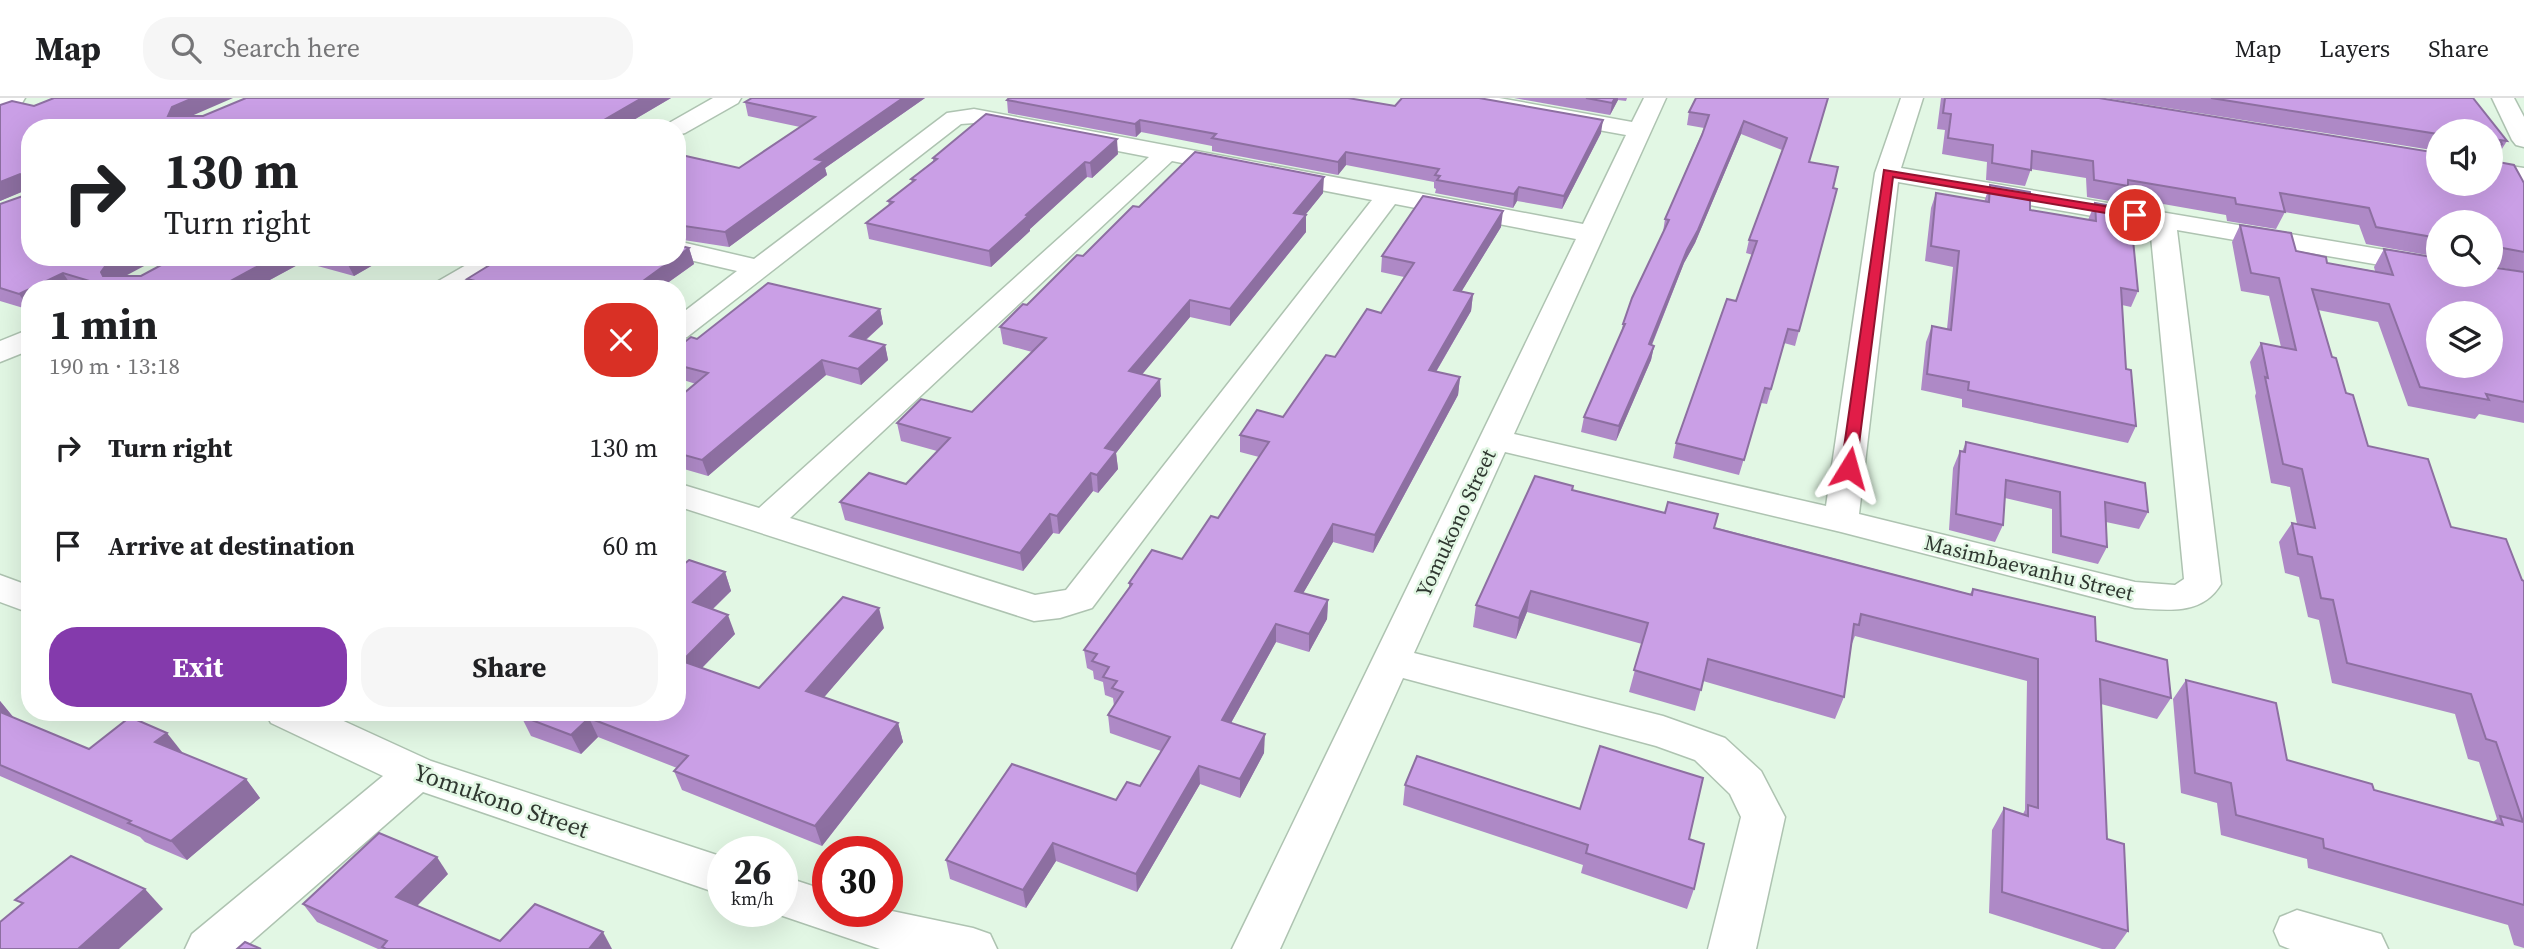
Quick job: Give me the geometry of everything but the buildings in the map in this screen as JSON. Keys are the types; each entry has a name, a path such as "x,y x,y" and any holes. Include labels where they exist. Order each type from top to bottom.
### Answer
{"street":[{"path":"0,104 14,98"},
{"path":"686,123 730,98"},
{"path":"1461,98 1640,130"},
{"name":"Yomukono Street","path":"1256,949 1656,98"},
{"path":"1842,521 1888,173 1912,98"},
{"path":"2503,98 2524,140"},
{"path":"686,324 955,118 974,116 1592,234"},
{"path":"765,522 1167,153"},
{"path":"2503,172 2524,175"},
{"path":"1888,173 2426,265"},
{"path":"686,497 1034,608 1060,605 1079,599 1389,195"},
{"name":"Masimbaevanhu Street","path":"1495,440 1842,521 2135,595 2182,598 2203,584 2162,219"},
{"path":"686,251 759,268"},
{"path":"460,280 485,266"},
{"path":"0,354 21,343"},
{"path":"0,588 21,596"},
{"path":"1391,661 1663,732 1710,749 1746,783 1763,817 1732,949"},
{"name":"Yomukono Street","path":"304,721 416,773 707,871"},
{"path":"209,949 416,773"},
{"path":"876,927 944,947"},
{"path":"2297,931 2364,949"}],"route":[{"path":"1849,468 1888,173 2135,215"}]}
